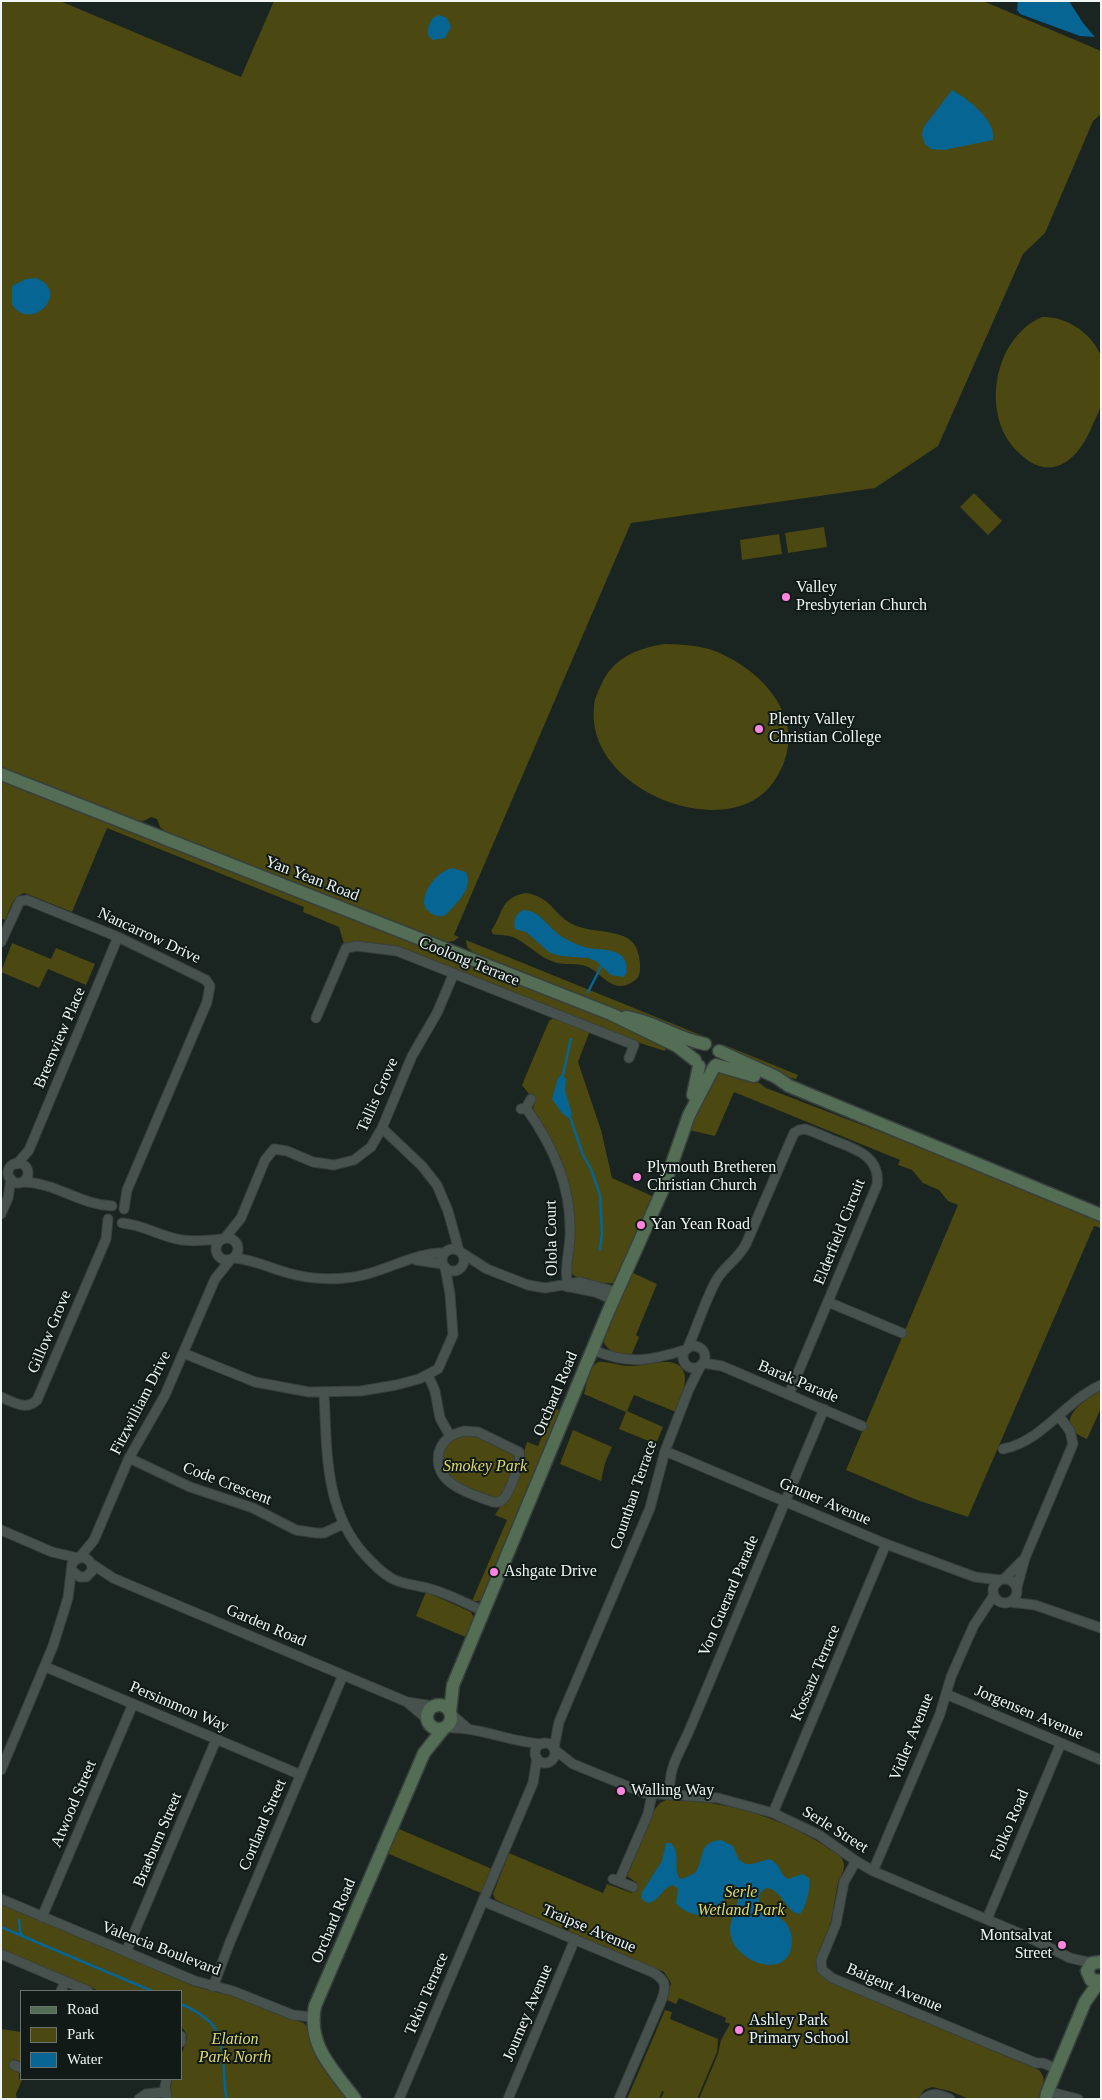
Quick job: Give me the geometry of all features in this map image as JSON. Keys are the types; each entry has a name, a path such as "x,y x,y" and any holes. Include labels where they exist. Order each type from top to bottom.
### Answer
{"main road":[{"name":"Yan Yean Road","path":"1,774 611,1014 677,1046 697,1063"},
{"name":"Yan Yean Road","path":"611,1014 651,1023 681,1038 705,1044"},
{"path":"789,1086 769,1083 742,1071 715,1066 704,1069 697,1063 697,1050 705,1044 712,1045 719,1051 789,1086 1101,1215"},
{"path":"715,1066 720,1059 719,1051"},
{"name":"Orchard Road","path":"689,1115 697,1063"},
{"name":"Orchard Road","path":"451,1713 453,1685 615,1296 663,1189 689,1115 715,1066"},
{"name":"Orchard Road","path":"434,1705 453,1685"},
{"path":"434,1705 443,1705 451,1713 450,1722 444,1728 433,1728 427,1720 429,1710 434,1705"},
{"name":"Orchard Road","path":"424,1753 427,1720"},
{"name":"Orchard Road","path":"354,2099 318,2046 314,2037 313,2017 320,1995 424,1753 444,1728"},
{"path":"1049,2087 1084,2002 1095,1969"}],"street":[{"name":"Nancarrow Drive","path":"1,942 18,905 20,902 27,900 118,937 206,980 210,986 207,1002 127,1190 125,1211"},
{"name":"Breenview Place","path":"27,1169 28,1150 118,937"},
{"name":"Coolong Terrace","path":"316,1018 343,953 350,947 397,951 634,1045 629,1058"},
{"name":"Tallis Grove","path":"237,1244 241,1218 265,1160 274,1149 287,1150 324,1164 339,1164 354,1160 363,1154 377,1137 412,1056 437,1013 454,973"},
{"name":"Olola Court","path":"531,1099 523,1109 551,1148 564,1183 570,1225 565,1285"},
{"path":"382,1128 422,1166 437,1185 448,1211 450,1222 464,1260 450,1294"},
{"name":"Elderfield Circuit","path":"687,1348 716,1281 736,1259 746,1244 792,1136 796,1131 802,1129 862,1152 873,1163 878,1174 875,1192 789,1394"},
{"path":"377,1137 402,1148"},
{"name":"Breenview Place","path":"15,1164 28,1150"},
{"path":"1,1164 22,1164 43,1184"},
{"path":"8,1198 7,1174 15,1164"},
{"path":"1,1214 8,1198 28,1177 27,1169"},
{"path":"7,1174 22,1182 43,1184 93,1205 121,1206 140,1225"},
{"name":"Nancarrow Drive","path":"113,1206 127,1190"},
{"path":"93,1205 114,1224 140,1225 172,1238 196,1241 233,1239 257,1261"},
{"path":"107,1218 107,1211 113,1206"},
{"path":"121,1223 126,1217 125,1211"},
{"name":"Gillow Grove","path":"106,1239 107,1218"},
{"name":"Tallis Grove","path":"224,1238 241,1218"},
{"path":"183,1354 255,1382 289,1389 324,1392 377,1389 428,1375 438,1369 453,1335 450,1294 442,1257 445,1252 450,1222"},
{"name":"Gillow Grove","path":"1,1397 26,1406 32,1405 37,1400 106,1239 121,1223"},
{"path":"217,1253 217,1244 224,1238"},
{"path":"196,1241 217,1253 224,1260 257,1261 300,1276 336,1279 368,1275 424,1255 452,1249 487,1269 528,1285 545,1288 565,1285 615,1296"},
{"path":"232,1259 238,1252 237,1244"},
{"name":"Fitzwilliam Drive","path":"215,1279 217,1253"},
{"name":"Fitzwilliam Drive","path":"91,1563 94,1540 129,1458 157,1411 215,1279 232,1259"},
{"path":"413,1260 444,1266 451,1271 460,1268 487,1269"},
{"path":"828,1302 902,1333"},
{"name":"Elderfield Circuit","path":"700,1319 702,1349"},
{"path":"593,1350 611,1358 626,1360 662,1356 687,1348 702,1349 702,1364 694,1368 662,1356"},
{"path":"686,1364 683,1357 687,1348"},
{"name":"Barak Parade","path":"702,1349 722,1366"},
{"name":"Counthan Terrace","path":"686,1364 689,1388"},
{"name":"Barak Parade","path":"702,1364 722,1366 862,1426"},
{"name":"Counthan Terrace","path":"554,1749 559,1722 650,1508 665,1451 689,1388 702,1364"},
{"path":"428,1375 435,1391 440,1418 450,1436"},
{"path":"1003,1449 1024,1442 1083,1396 1101,1385"},
{"path":"324,1392 330,1481 335,1504 343,1524 362,1552 372,1563 391,1578 402,1583 432,1589 484,1611"},
{"name":"Von Guerard Parade","path":"669,1795 669,1778 673,1764 689,1731 824,1409"},
{"path":"981,1616 1015,1597 1025,1558 1072,1444 1070,1431 1059,1416"},
{"path":"464,1431 472,1431 508,1445 519,1452 520,1462 502,1500 497,1503 484,1499 455,1486 444,1477 440,1471 438,1457 440,1448 450,1436 464,1431"},
{"name":"Gruner Avenue","path":"665,1451 886,1544 975,1577 1002,1580"},
{"name":"Code Crescent","path":"129,1458 190,1487 253,1508 296,1530 324,1533 343,1524"},
{"path":"1,1530 52,1552 78,1558 87,1558 91,1563 92,1571 68,1598"},
{"name":"Fitzwilliam Drive","path":"78,1558 94,1540"},
{"name":"Kossatz Terrace","path":"773,1813 886,1544"},
{"path":"52,1552 80,1578 87,1576"},
{"path":"1,1770 46,1667 68,1598 72,1564 78,1558"},
{"path":"1025,1558 1002,1580 995,1584 993,1594 998,1601 1035,1605 1101,1628"},
{"name":"Garden Road","path":"91,1563 113,1578 343,1676 407,1702 434,1705"},
{"name":"Garden Road","path":"87,1576 113,1578"},
{"name":"Gruner Avenue","path":"975,1577 993,1594"},
{"path":"1002,1580 1013,1582 1035,1605"},
{"name":"Vidler Avenue","path":"873,1871 940,1714 951,1677 967,1639 993,1594"},
{"name":"Persimmon Way","path":"46,1667 301,1775"},
{"name":"Cortland Street","path":"213,1987 218,1971 343,1676"},
{"name":"Jorgensen Avenue","path":"946,1694 1101,1760"},
{"name":"Garden Road","path":"407,1702 427,1720"},
{"name":"Atwood Street","path":"42,1917 132,1704"},
{"path":"451,1713 467,1728"},
{"name":"Counthan Terrace","path":"542,1744 559,1722"},
{"path":"444,1728 467,1728 517,1741 549,1744 554,1749 554,1757 533,1783"},
{"name":"Braeburn Street","path":"126,1952 216,1740"},
{"path":"517,1741 542,1762 549,1762"},
{"name":"Folko Road","path":"986,1919 1061,1743"},
{"path":"483,1901 533,1783 537,1757 536,1750 542,1744"},
{"name":"Serle Street","path":"554,1749 573,1764 629,1787 652,1794 718,1798 773,1813 819,1835 873,1871 1041,1942 1095,1969"},
{"name":"Serle Street","path":"549,1762 573,1764"},
{"path":"633,1888 616,1880 648,1814 652,1794"},
{"name":"Baigent Avenue","path":"856,1861 844,1882 838,1916 822,1960 821,1967 824,1973 1036,2063 1042,2069 1049,2087 1073,2098"},
{"name":"Valencia Boulevard","path":"1,1899 195,1981 233,1991 293,2015 313,2017"},
{"name":"Traipse Avenue","path":"483,1901 658,1975 664,1982 662,1998 619,2099"},
{"name":"Tekin Terrace","path":"399,2099 483,1901"},
{"name":"Journey Avenue","path":"508,2099 575,1940"},
{"path":"1,1954 85,1990"},
{"path":"61,1990 65,1982"},
{"path":"139,2099 146,2094 166,2095 167,2080"},
{"path":"924,2099 928,2095 936,2094 950,2099"}],"green space":[{"path":"1,1 60,1 241,77 274,1 983,1 1101,51 1101,114 1093,121 1045,233 1023,254 938,446 875,488 631,523 454,935 459,937 454,941 447,942 166,832 160,827 157,819 151,817 144,821 134,820 1,768"},
{"path":"1042,317 1060,319 1084,332 1096,346 1101,362 1101,400 1097,417 1080,448 1063,464 1053,467 1042,467 1030,462 1018,452 1006,437 999,419 996,399 997,379 1003,359 1012,342 1025,327"},
{"path":"974,493 1002,521 988,535 960,507"},
{"path":"824,527 827,547 788,553 785,533"},
{"path":"779,534 782,554 742,560 740,540"},
{"path":"664,644 709,649 726,656 743,666 759,679 772,693 782,709 788,727 788,746 783,765 769,787 754,800 724,809 698,809 671,803 646,791 624,775 606,756 596,733 594,704 601,685 612,668 626,656"},
{"path":"1,777 121,829 586,1009 667,1045 665,1051 640,1043 406,950 355,942 344,944 339,927 303,912 304,907 107,828 72,912 25,893 15,900 5,920 1,918"},
{"path":"526,893 542,898 565,920 572,924 581,928 622,935 630,940 636,946 639,956 640,973 638,977 623,986 611,984 588,967 554,962 515,938 493,934 491,931 506,902 517,895"},
{"path":"466,940 708,1038 705,1040 611,1008 475,954 467,947"},
{"path":"12,943 51,959 56,948 95,964 86,985 48,969 39,988 1,972"},
{"path":"555,1017 590,1031 578,1062 601,1130 612,1178 654,1197 616,1282 612,1283 585,1280 571,1273 563,1166 549,1137 533,1112 534,1095 529,1094 522,1085 549,1021"},
{"path":"722,1044 798,1075 796,1079 791,1078 732,1055"},
{"path":"721,1072 755,1080 766,1088 904,1141 1101,1222 1101,1228 1094,1226 968,1517 917,1500 846,1470 958,1205 948,1201 939,1190 923,1183 912,1170 898,1165 900,1160 734,1092 715,1136 689,1130 696,1110 717,1074"},
{"path":"631,1272 657,1284 636,1335 639,1337 631,1356 617,1353 610,1349 604,1343 603,1338"},
{"path":"598,1362 629,1366 664,1362 674,1363 681,1367 685,1380 676,1412 634,1395 627,1411 663,1427 656,1444 619,1429 626,1412 584,1394 589,1373"},
{"path":"1101,1390 1101,1408 1087,1439 1076,1433 1071,1427 1070,1420 1078,1407"},
{"path":"554,1408 563,1412 484,1598 479,1601 472,1601 507,1520 495,1515 508,1500 525,1460 524,1452 527,1442 538,1446"},
{"path":"573,1430 612,1447 605,1463 601,1481 560,1464"},
{"name":"Smokey Park","path":"472,1435 515,1454 515,1465 511,1477 499,1497 488,1496 462,1486 445,1472 442,1460 449,1442 460,1436"},
{"path":"426,1592 471,1612 474,1618 468,1638 416,1616"},
{"name":"Serle Wetland Park","path":"666,1800 713,1804 757,1814 799,1831 839,1855 844,1863 844,1867 837,1887 829,1927 818,1955 817,1965 820,1974 834,1984 1039,2070 1044,2080 1038,2099 969,2099 950,2091 932,2087 924,2090 918,2099 699,2099 718,2054 721,2040 730,2024 725,2022 726,2018 679,1998 676,2004 667,2000 671,1983 664,1972 500,1902 495,1899 493,1894 509,1853 603,1893 607,1884 632,1893 637,1883 627,1876 655,1809"},
{"path":"397,1828 492,1869 481,1893 389,1854 388,1849"},
{"name":"Elation Park North","path":"1,1904 196,1987 237,1997 304,2023 311,2042 349,2099 172,2099 170,2092 172,2080 182,2080 182,2054 187,2038 182,2028 182,1990 97,1990 1,1949"},
{"path":"665,2010 672,2012 670,2019 718,2039 717,2052 697,2099 663,2099 661,2098 664,2092 662,2091 659,2099 627,2099"},
{"path":"1,2029 20,2032 20,2062 13,2059 9,2068 19,2072 19,2079 22,2080 16,2094 17,2099 1,2099"}],"water":[{"path":"1018,1 1069,1 1083,23 1095,37 1080,36 1020,14 1017,10"},
{"path":"439,15 447,18 451,27 445,38 433,40 428,35 428,29 432,20"},
{"path":"952,90 973,104 986,118 993,133 993,140 944,150 931,149 925,144 922,136 923,128"},
{"path":"36,278 46,284 50,292 49,300 45,307 38,312 30,314 20,312 12,305 12,286 26,279"},
{"path":"452,868 466,872 468,884 466,890 460,900 447,914 436,916 426,909 424,903 427,890 436,878"},
{"path":"523,910 535,913 560,935 574,943 588,948 608,950 620,955 624,959 626,974 623,977 611,975 596,961 588,958 561,956 550,953 526,932 515,929 515,918"},
{"path":"562,1075 566,1079 565,1091 572,1114 570,1119 562,1113 552,1099 558,1078"},
{"path":"721,1840 733,1846 739,1860 746,1864 769,1859 776,1863 788,1879 802,1874 809,1878 808,1897 800,1914 790,1909 777,1893 772,1890 766,1888 760,1893 760,1904 785,1922 791,1933 790,1953 784,1961 775,1964 764,1964 744,1955 736,1947 730,1931 739,1892 735,1885 729,1888 719,1912 710,1917 692,1913 679,1906 676,1903 678,1889 673,1885 651,1902 647,1903 641,1898 642,1892 662,1861 666,1843 671,1843 676,1851 677,1873 679,1878 682,1879 695,1873 708,1844"}],"waterway":[{"path":"588,992 602,965"},
{"path":"562,1079 571,1039"},
{"path":"570,1117 583,1155 591,1169 600,1195 602,1233 600,1250"},
{"path":"19,1920 22,1935"},
{"path":"1,1927 150,1990"},
{"path":"182,2004 203,2016 216,2029 222,2047 227,2099"}],"place":[{"name":"Valley Presbyterian Church","path":"786,597"},
{"name":"Plenty Valley Christian College","path":"759,729"},
{"name":"Plymouth Bretheren Christian Church","path":"637,1177"},
{"name":"Yan Yean Road","path":"641,1225"},
{"name":"Ashgate Drive","path":"494,1572"},
{"name":"Walling Way","path":"621,1791"},
{"name":"Montsalvat Street","path":"1062,1945"},
{"name":"Ashley Park Primary School","path":"739,2030"}]}
